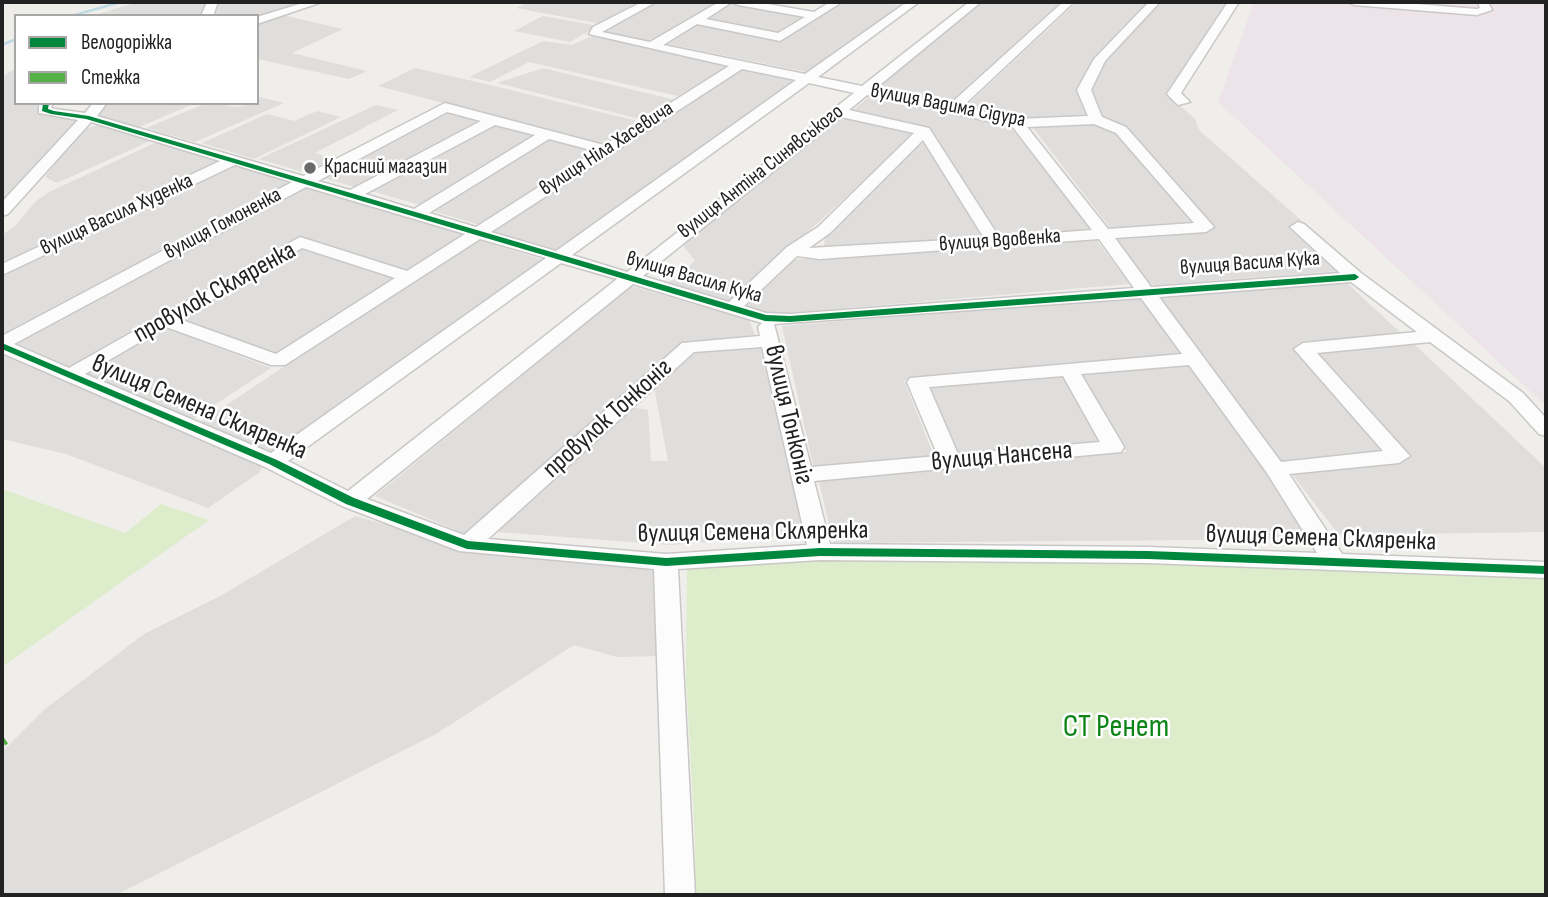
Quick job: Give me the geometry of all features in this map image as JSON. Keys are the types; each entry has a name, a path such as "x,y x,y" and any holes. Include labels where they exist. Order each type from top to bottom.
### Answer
{"street":[{"path":"259,20 316,2"},
{"name":"вулиця Вадима Сідура","path":"650,2 597,29 595,34 1017,123 1096,120"},
{"path":"652,46 727,2"},
{"path":"738,2 814,15"},
{"path":"693,20 780,37 836,2"},
{"path":"887,2 911,4"},
{"name":"вулиця Антіна Синявського","path":"350,501 626,278 976,2"},
{"path":"953,108 1069,2"},
{"path":"1096,120 1084,90 1100,59 1154,2"},
{"path":"1184,102 1174,93 1233,2"},
{"path":"1354,2 1471,12 1486,10 1483,2"},
{"name":"вулиця Антіна Синявського","path":"273,462 911,4"},
{"name":"вулиця Ніла Хасевича","path":"164,320 278,361 738,65"},
{"name":"вулиця Василя Кука","path":"45,105 44,110 48,112 87,117 558,259 765,318 790,320 1354,276"},
{"path":"2,211 100,105"},
{"name":"вулиця Гомоненка","path":"2,344 445,107 493,120"},
{"path":"838,112 924,131 994,240"},
{"path":"351,196 493,120 606,150"},
{"name":"вулиця Вдовенка","path":"793,251 820,254 1206,227 1121,130 1096,120"},
{"path":"1017,123 1103,233 1275,469 1335,562"},
{"path":"732,308 793,251 824,230 924,131"},
{"path":"415,215 547,134"},
{"name":"вулиця Василя Худенка","path":"2,270 232,160"},
{"path":"1298,227 1354,276 1516,397 1546,430"},
{"name":"провулок Скляренка","path":"68,376 300,242 409,277"},
{"name":"вулиця Тонконіг","path":"765,318 820,552"},
{"path":"1275,469 1399,456 1303,349 1433,336"},
{"name":"провулок Тонконіг","path":"467,545 689,347 770,341"},
{"name":"вулиця Семена Скляренка","path":"2,344 68,376 273,462 350,501 467,545 666,562 820,552 1148,555 1546,570"},
{"path":"951,461 917,382 1194,359"},
{"name":"вулиця Нансена","path":"802,475 1114,447 1069,370"},
{"path":"666,562 680,895"}],"shaded area":[{"path":"138,2 207,2 204,14 99,14"},
{"path":"215,2 311,2 259,18 259,14 210,14"},
{"path":"529,2 643,2 602,24 516,8"},
{"path":"656,2 721,2 653,42 602,32"},
{"path":"732,2 807,15 778,34 701,20"},
{"path":"839,2 901,5 807,72 662,43 696,23 781,40"},
{"path":"983,2 1061,2 952,103 878,87"},
{"path":"1077,2 1149,2 1121,28 1096,58 1080,88 1088,118 1017,117 966,106"},
{"path":"1162,2 1228,2 1166,93 1195,119 1199,130 1303,222 1291,226 1340,271 1155,285 1148,282 1112,236 1214,228 1126,129 1102,118 1092,91 1105,62 1131,31"},
{"path":"1254,2 1546,2 1546,406 1218,102"},
{"path":"282,15 343,29 292,53 367,71 349,79 259,59 259,21"},
{"path":"543,16 598,26 570,42 514,31"},
{"path":"595,35 729,66 678,96 529,62 490,82 469,77 543,41 572,45"},
{"path":"741,66 799,78 558,250 489,230"},
{"path":"415,68 641,122 604,145 378,86"},
{"path":"543,68 675,100 644,120 497,83"},
{"path":"14,69 14,105 42,105 40,109 83,117 2,206 2,77"},
{"path":"871,95 1007,123 1092,230 999,237 930,129 852,111"},
{"path":"260,97 284,103 195,142 146,128 202,105 259,105"},
{"path":"103,105 191,105 139,127 92,114"},
{"path":"376,105 398,110 315,153 337,160 309,174 259,159"},
{"path":"448,108 489,119 361,189 317,176"},
{"path":"317,111 341,117 254,159 202,143 267,114 294,121"},
{"path":"842,116 917,132 731,302 668,283 695,261 683,245"},
{"path":"494,121 543,133 420,205 368,190"},
{"path":"1098,122 1118,130 1197,223 1110,228 1030,124"},
{"path":"98,125 150,141 57,183 45,177 81,130"},
{"path":"549,135 600,148 480,225 426,209"},
{"path":"157,142 219,161 2,264 2,235 15,226 36,201 49,192"},
{"path":"921,143 930,145 987,238 824,249 825,236"},
{"path":"230,163 294,182 2,335 2,274"},
{"path":"302,186 466,234 408,272 301,238 72,368 8,342"},
{"path":"1095,238 1130,284 787,313 765,312 744,306 789,260"},
{"path":"475,239 543,260 272,453 201,422"},
{"path":"300,249 395,279 275,356 177,319"},
{"path":"1346,282 1403,335 1295,347 1387,453 1282,462 1156,295"},
{"path":"631,286 749,320 755,335 684,345 470,536 375,496"},
{"path":"1139,297 1181,355 904,380 934,456 814,469 782,326"},
{"path":"163,327 271,368 193,419 83,374"},
{"path":"1412,342 1546,468 1546,532 1339,535 1291,473 1408,459 1313,352"},
{"path":"760,346 804,534 672,545 497,532 628,407 648,410 651,461 668,461 654,387 696,350"},
{"path":"2,352 262,466 260,472 208,508 66,454 2,439"},
{"path":"1188,363 1313,539 833,543 819,481 1127,452 1080,373"},
{"path":"1065,374 1105,443 956,456 927,386"},
{"path":"355,516 472,549 589,564 670,570 663,656 617,657 574,645 436,734 116,895 2,895 2,752 45,709 144,634 222,595"}],"green space":[{"path":"2,489 125,533 161,504 209,520 2,667"},
{"name":"СТ Ренет","path":"824,560 1176,561 1546,577 1546,895 694,895 695,837 686,679 687,568"}],"waterway":[{"path":"78,14 121,2"},
{"path":"2,45 14,40"}],"cycle path":[{"path":"45,105 44,110 53,113 87,117 765,318 790,319 1355,277"},
{"path":"2,346 273,462 350,501 467,545 666,562 820,552 1148,555 1546,570"}],"place":[{"name":"Красний магазин","path":"310,168"}]}
